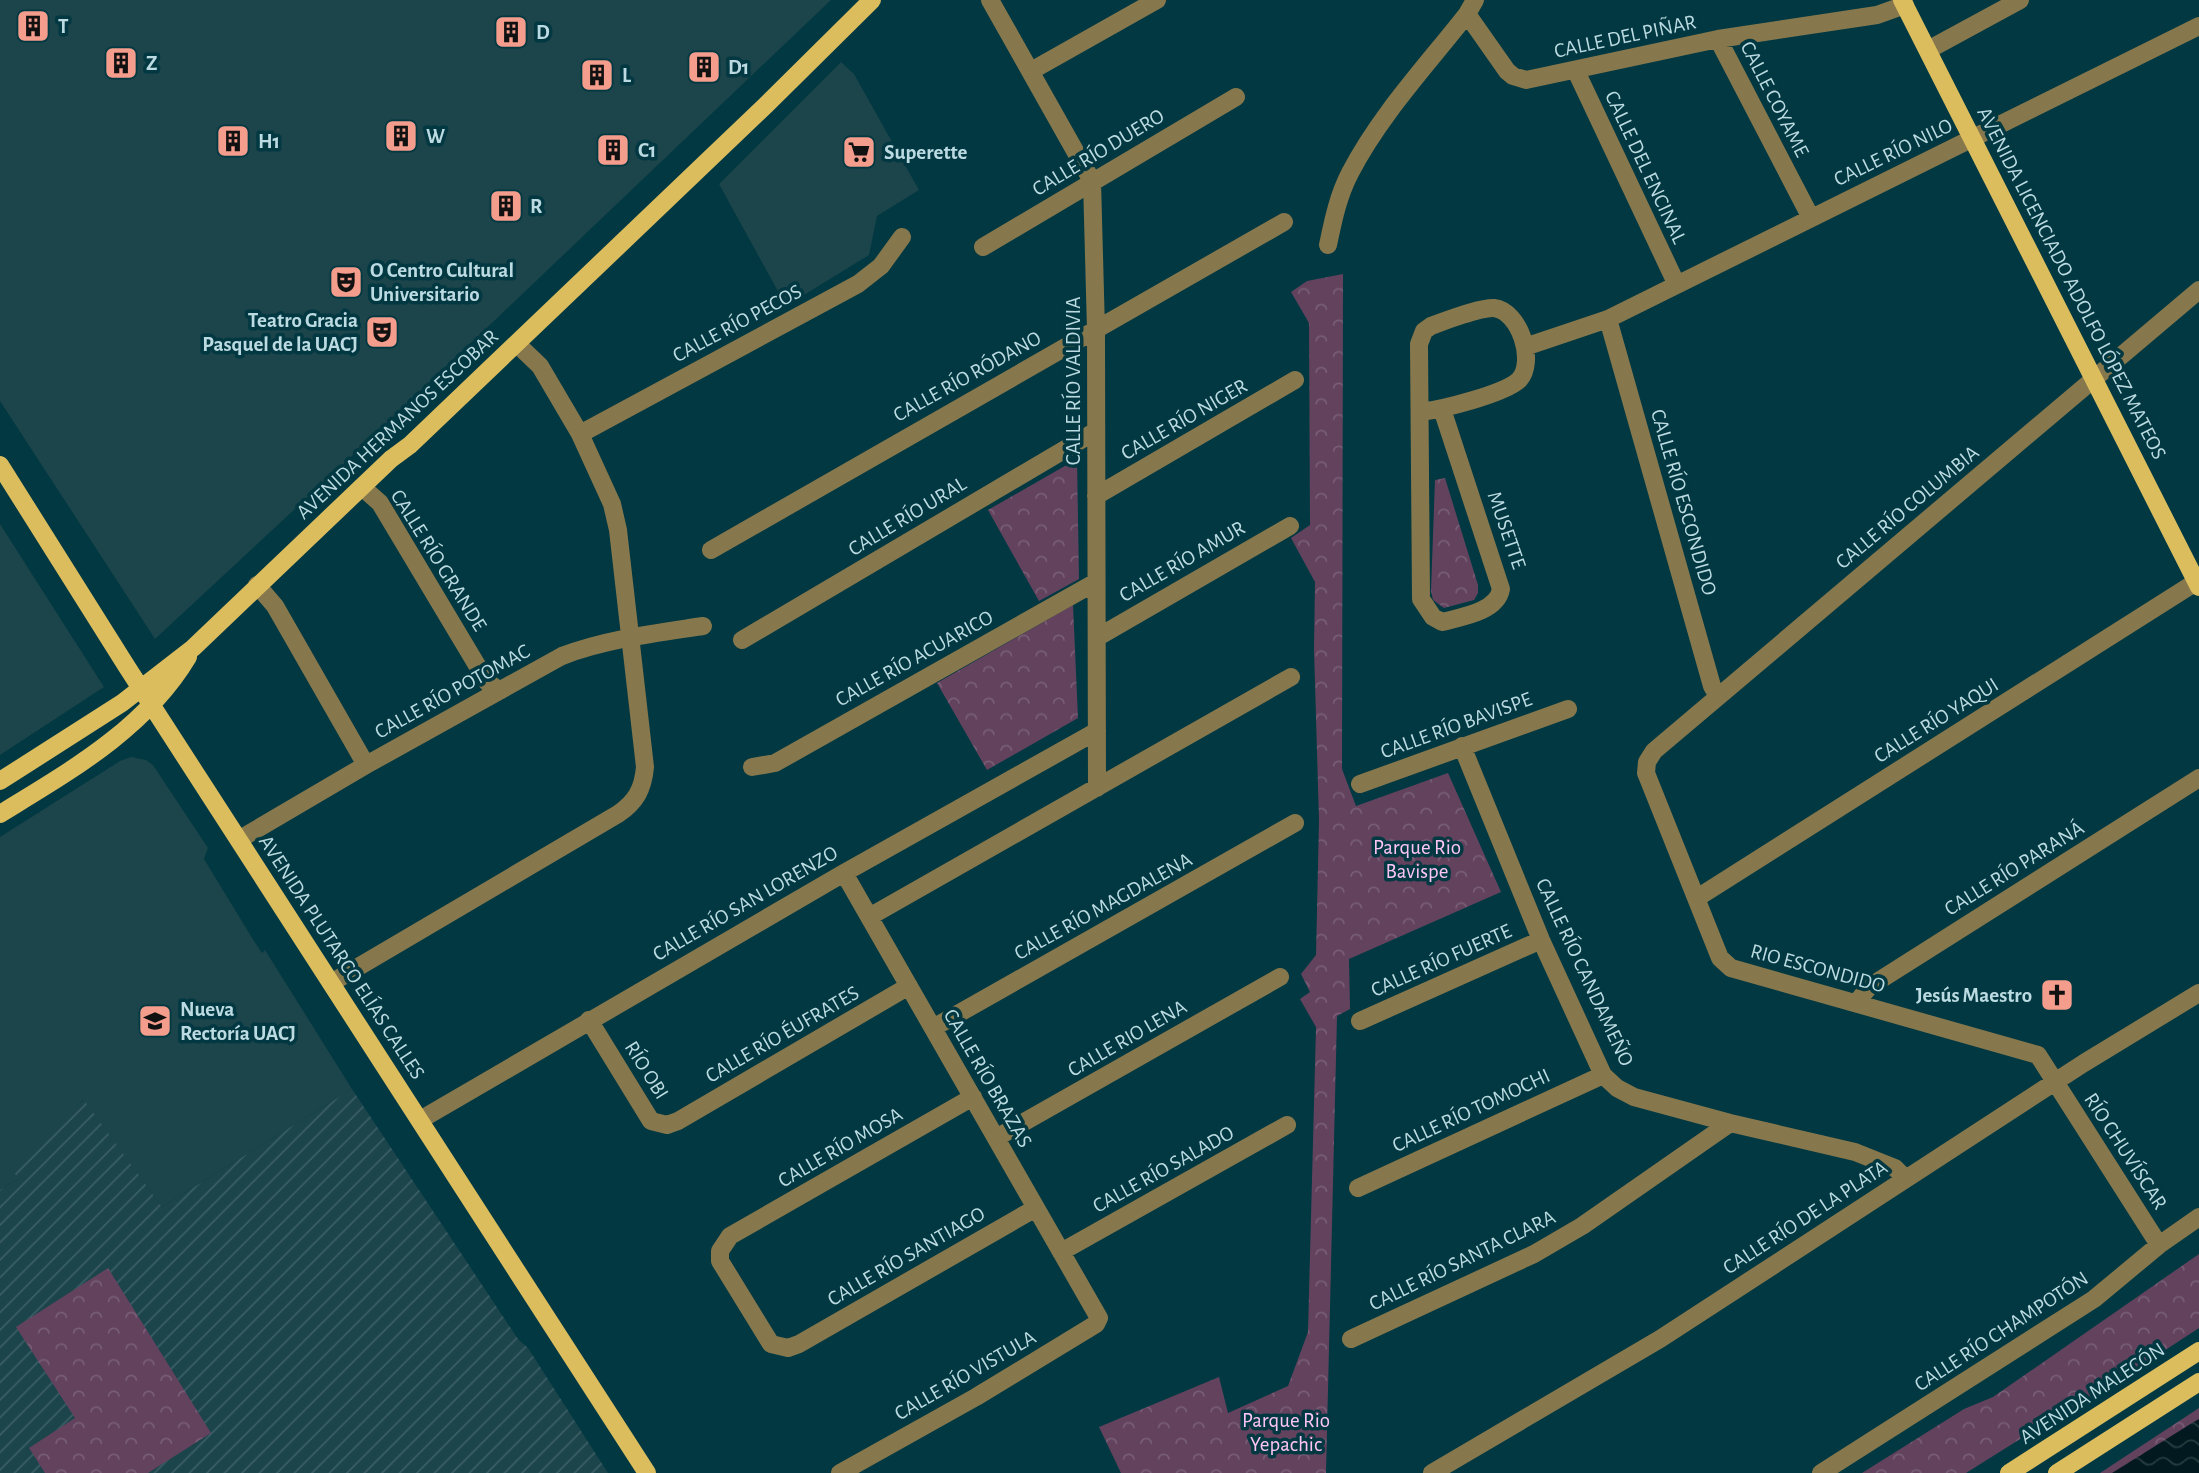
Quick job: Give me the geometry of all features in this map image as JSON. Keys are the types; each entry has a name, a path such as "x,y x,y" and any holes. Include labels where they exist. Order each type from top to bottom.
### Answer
{"main road":[{"name":"AVENIDA HERMANOS ESCOBAR","path":"0,780 111,711 194,648 257,585 517,344 872,0"},
{"name":"AVENIDA LICENCIADO ADOLFO LÓPEZ MATEOS","path":"1904,3 2198,583"},
{"name":"AVENIDA PLUTARCO ELÍAS CALLES","path":"0,465 647,1473"},
{"name":"AVENIDA HERMANOS ESCOBAR","path":"0,814 104,747 173,682 194,648"},
{"name":"AVENIDA MALECÓN","path":"2010,1473 2199,1351"},
{"path":"2057,1473 2199,1382"}],"street":[{"name":"CALLE RÍO VALDIVIA","path":"990,0 1092,181 1096,330 1097,788"},
{"path":"1031,71 1157,0"},
{"path":"1928,50 2020,0"},
{"name":"CALLE DEL PIÑAR","path":"1471,7 1507,71 1526,80 1718,39 1877,15 1904,3"},
{"path":"1328,245 1335,210 1349,175 1366,145 1471,7"},
{"name":"CALLE RÍO NILO","path":"1608,319 2199,26"},
{"name":"CALLE COYAME","path":"1718,39 1811,218"},
{"name":"CALLE DEL ENCINAL","path":"1576,71 1676,283"},
{"name":"CALLE RÍO DUERO","path":"983,247 1236,97"},
{"name":"CALLE RÍO RÓDANO","path":"710,550 1284,222"},
{"name":"CALLE RÍO PECOS","path":"580,434 858,284 881,266 902,237"},
{"name":"CALLE RÍO COLUMBIA","path":"1647,762 1654,751 1718,696 2199,290"},
{"name":"MUSETTE","path":"1442,409 1501,584 1500,595 1485,609 1442,622 1433,617 1421,599 1419,344 1424,331 1431,326 1493,308 1507,313 1517,326 1525,347"},
{"path":"1421,412 1442,409 1512,386 1522,377 1526,365 1525,347 1608,319"},
{"name":"CALLE RÍO ESCONDIDO","path":"1608,319 1709,673 1718,696"},
{"path":"331,983 630,806 641,788 645,767 618,530 612,504 580,434 540,366 517,344"},
{"name":"CALLE RÍO NIGER","path":"1096,496 1295,380"},
{"name":"CALLE RÍO URAL","path":"742,640 1096,431"},
{"name":"CALLE RÍO GRANDE","path":"362,487 380,503 487,682 500,691"},
{"name":"CALLE RÍO AMUR","path":"1098,637 1290,526"},
{"name":"CALLE RÍO ACUARICO","path":"752,767 775,764 1096,582"},
{"name":"CALLE RÍO YAQUI","path":"1697,898 2198,583"},
{"path":"257,585 275,606 366,765"},
{"name":"CALLE RÍO POTOMAC","path":"240,839 562,656 630,638 703,626"},
{"path":"869,917 1291,677"},
{"name":"CALLE RÍO BAVISPE","path":"1360,784 1568,709"},
{"name":"CALLE RÍO SAN LORENZO","path":"420,1120 844,873 1097,731"},
{"name":"CALLE RÍO CANDAMEÑO","path":"1462,746 1541,940 1603,1074 1617,1088 1634,1097 1730,1123 1855,1152 1895,1168 1906,1179"},
{"name":"RIO ESCONDIDO","path":"1647,762 1646,773 1724,964 2038,1055 2055,1082"},
{"name":"CALLE RÍO PARANÁ","path":"1857,1002 1869,986 2199,778"},
{"name":"CALLE RÍO MAGDALENA","path":"933,1028 1295,823"},
{"name":"CALLE RÍO BRAZAS","path":"844,873 1092,1307"},
{"name":"CALLE RÍO FUERTE","path":"1360,1021 1541,940"},
{"name":"CALLE RIO LENA","path":"996,1138 1280,977"},
{"name":"CALLE RÍO ÉUFRATES","path":"678,1121 909,986"},
{"name":"CALLE RÍO DE LA PLATA","path":"1432,1473 1660,1339 2055,1082 2199,993"},
{"name":"RÍO OBI","path":"589,1020 651,1121 667,1125 678,1121"},
{"name":"CALLE RÍO TOMOCHI","path":"1358,1188 1603,1074"},
{"name":"RÍO CHUVÍSCAR","path":"2055,1082 2159,1245"},
{"name":"CALLE RÍO MOSA","path":"799,1344 788,1348 771,1344 720,1261 720,1251 730,1237 973,1097"},
{"name":"CALLE RÍO SANTA CLARA","path":"1351,1339 1534,1254 1582,1226 1730,1123"},
{"name":"CALLE RÍO SALADO","path":"1061,1252 1287,1125"},
{"name":"CALLE RÍO SANTIAGO","path":"799,1344 1036,1208"},
{"name":"CALLE RÍO CHAMPOTÓN","path":"1821,1473 2094,1298 2159,1245 2199,1217"},
{"name":"CALLE RÍO VISTULA","path":"840,1473 976,1397 1096,1324 1099,1318 1092,1307"}],"shaded area":[{"path":"0,0 831,0 367,442 155,639 0,401"},
{"path":"841,62 854,74 919,190 877,216 869,255 786,306 719,184"},
{"path":"0,524 104,687 0,755"},
{"name":"Nueva Rectoría UACJ","path":"131,757 146,760 153,765 208,848 204,859 254,941 262,953 265,950 352,1089 162,1207 83,1100 18,1179 0,1190 0,837 120,761"},
{"path":"352,1089 518,1339 528,1348 608,1473 0,1473 0,1190 18,1179 11,1166 84,1100 162,1207"}],"green space":[{"name":"Parque Rio Yepachic","path":"1343,274 1342,769 1356,806 1448,773 1501,892 1349,959 1350,1009 1337,1016 1326,1473 1121,1473 1099,1427 1219,1377 1228,1413 1288,1386 1308,1332 1316,1027 1300,999 1310,992 1301,974 1316,955 1319,820 1314,649 1315,582 1291,538 1310,525 1309,323 1291,292 1307,281"},
{"path":"1077,459 1079,579 1039,601 988,510"},
{"path":"1445,478 1478,585 1478,593 1474,600 1444,608 1433,600 1431,591 1435,480"},
{"path":"1073,605 1078,718 987,770 937,683"},
{"path":"2199,1254 2199,1328 2069,1413 2029,1430 2025,1436 1966,1473 1862,1473 1964,1409 1993,1397"},
{"path":"108,1268 211,1433 148,1473 45,1473 29,1448 75,1418 16,1327"},
{"path":"2199,1408 2199,1473 2100,1473"}],"water":[{"path":"2199,1419 2199,1473 2112,1473 2192,1423"}],"place":[{"name":"T","path":"33,26"},
{"name":"D","path":"511,32"},
{"name":"Z","path":"121,63"},
{"name":"D1","path":"704,67"},
{"name":"L","path":"597,75"},
{"name":"W","path":"401,136"},
{"name":"H1","path":"233,141"},
{"name":"C1","path":"613,150"},
{"name":"Superette","path":"859,152"},
{"name":"R","path":"506,206"},
{"name":"O Centro Cultural Universitario","path":"346,282"},
{"name":"Teatro Gracia Pasquel de la UACJ","path":"382,332"},
{"name":"Jesús Maestro","path":"2057,995"},
{"name":"Nueva Rectoría UACJ","path":"155,1021"}],"park label":[{"name":"Parque Rio Bavispe","path":"1417,859"}]}
